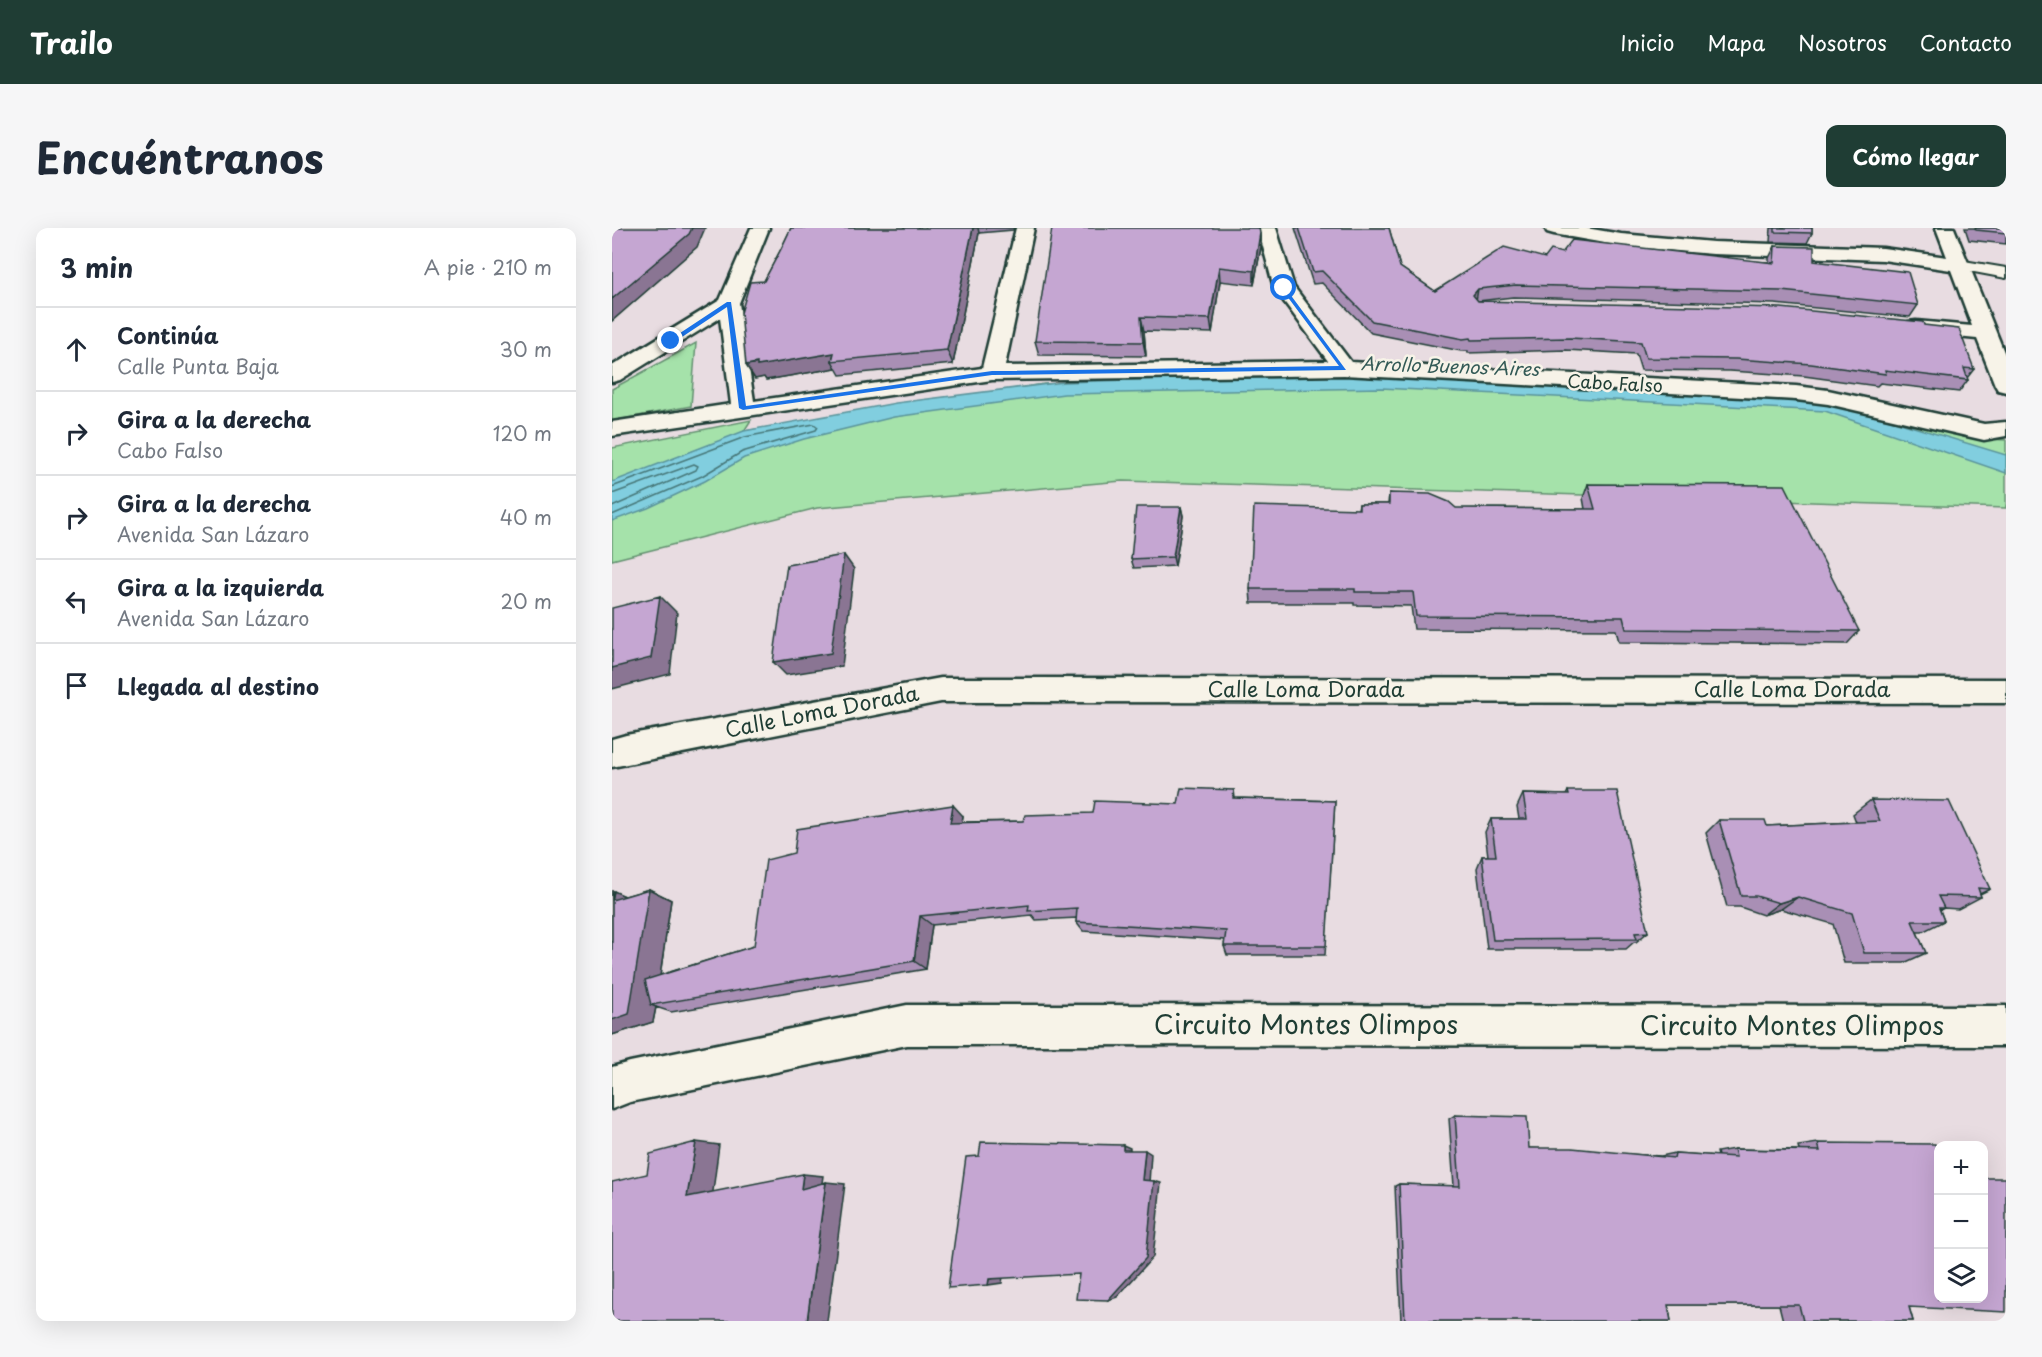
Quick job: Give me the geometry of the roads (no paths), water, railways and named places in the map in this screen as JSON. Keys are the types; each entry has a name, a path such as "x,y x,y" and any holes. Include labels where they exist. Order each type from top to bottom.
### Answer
{"street":[{"path":"743,408 729,303 760,228"},
{"path":"992,373 1025,228"},
{"path":"1267,228 1284,288 1344,368"},
{"path":"1554,228 1621,240 1713,248 1883,254 1958,265"},
{"path":"1945,228 1958,265 1988,334 2006,386"},
{"path":"1808,231 1883,254"},
{"path":"612,375 671,341 729,303"},
{"path":"1893,325 1988,334"},
{"name":"Cabo Falso","path":"612,429 992,373 1344,368 1796,393 1828,397 1984,432 2006,429"},
{"name":"Calle Loma Dorada","path":"612,753 942,690 2006,691"},
{"name":"Circuito Montes Olimpos","path":"612,1088 630,1082 907,1025 2006,1026"}],"lane":[{"path":"1958,265 2006,273"}],"water":[{"path":"1363,373 1821,399 2006,455 2006,473 1825,411 1381,388 1064,394 894,417 804,439 744,458 705,481 648,508 612,521 612,482 744,431 896,403 1064,382"}],"water label":[{"name":"Arrollo Buenos Aires","path":"1450,367"}]}
